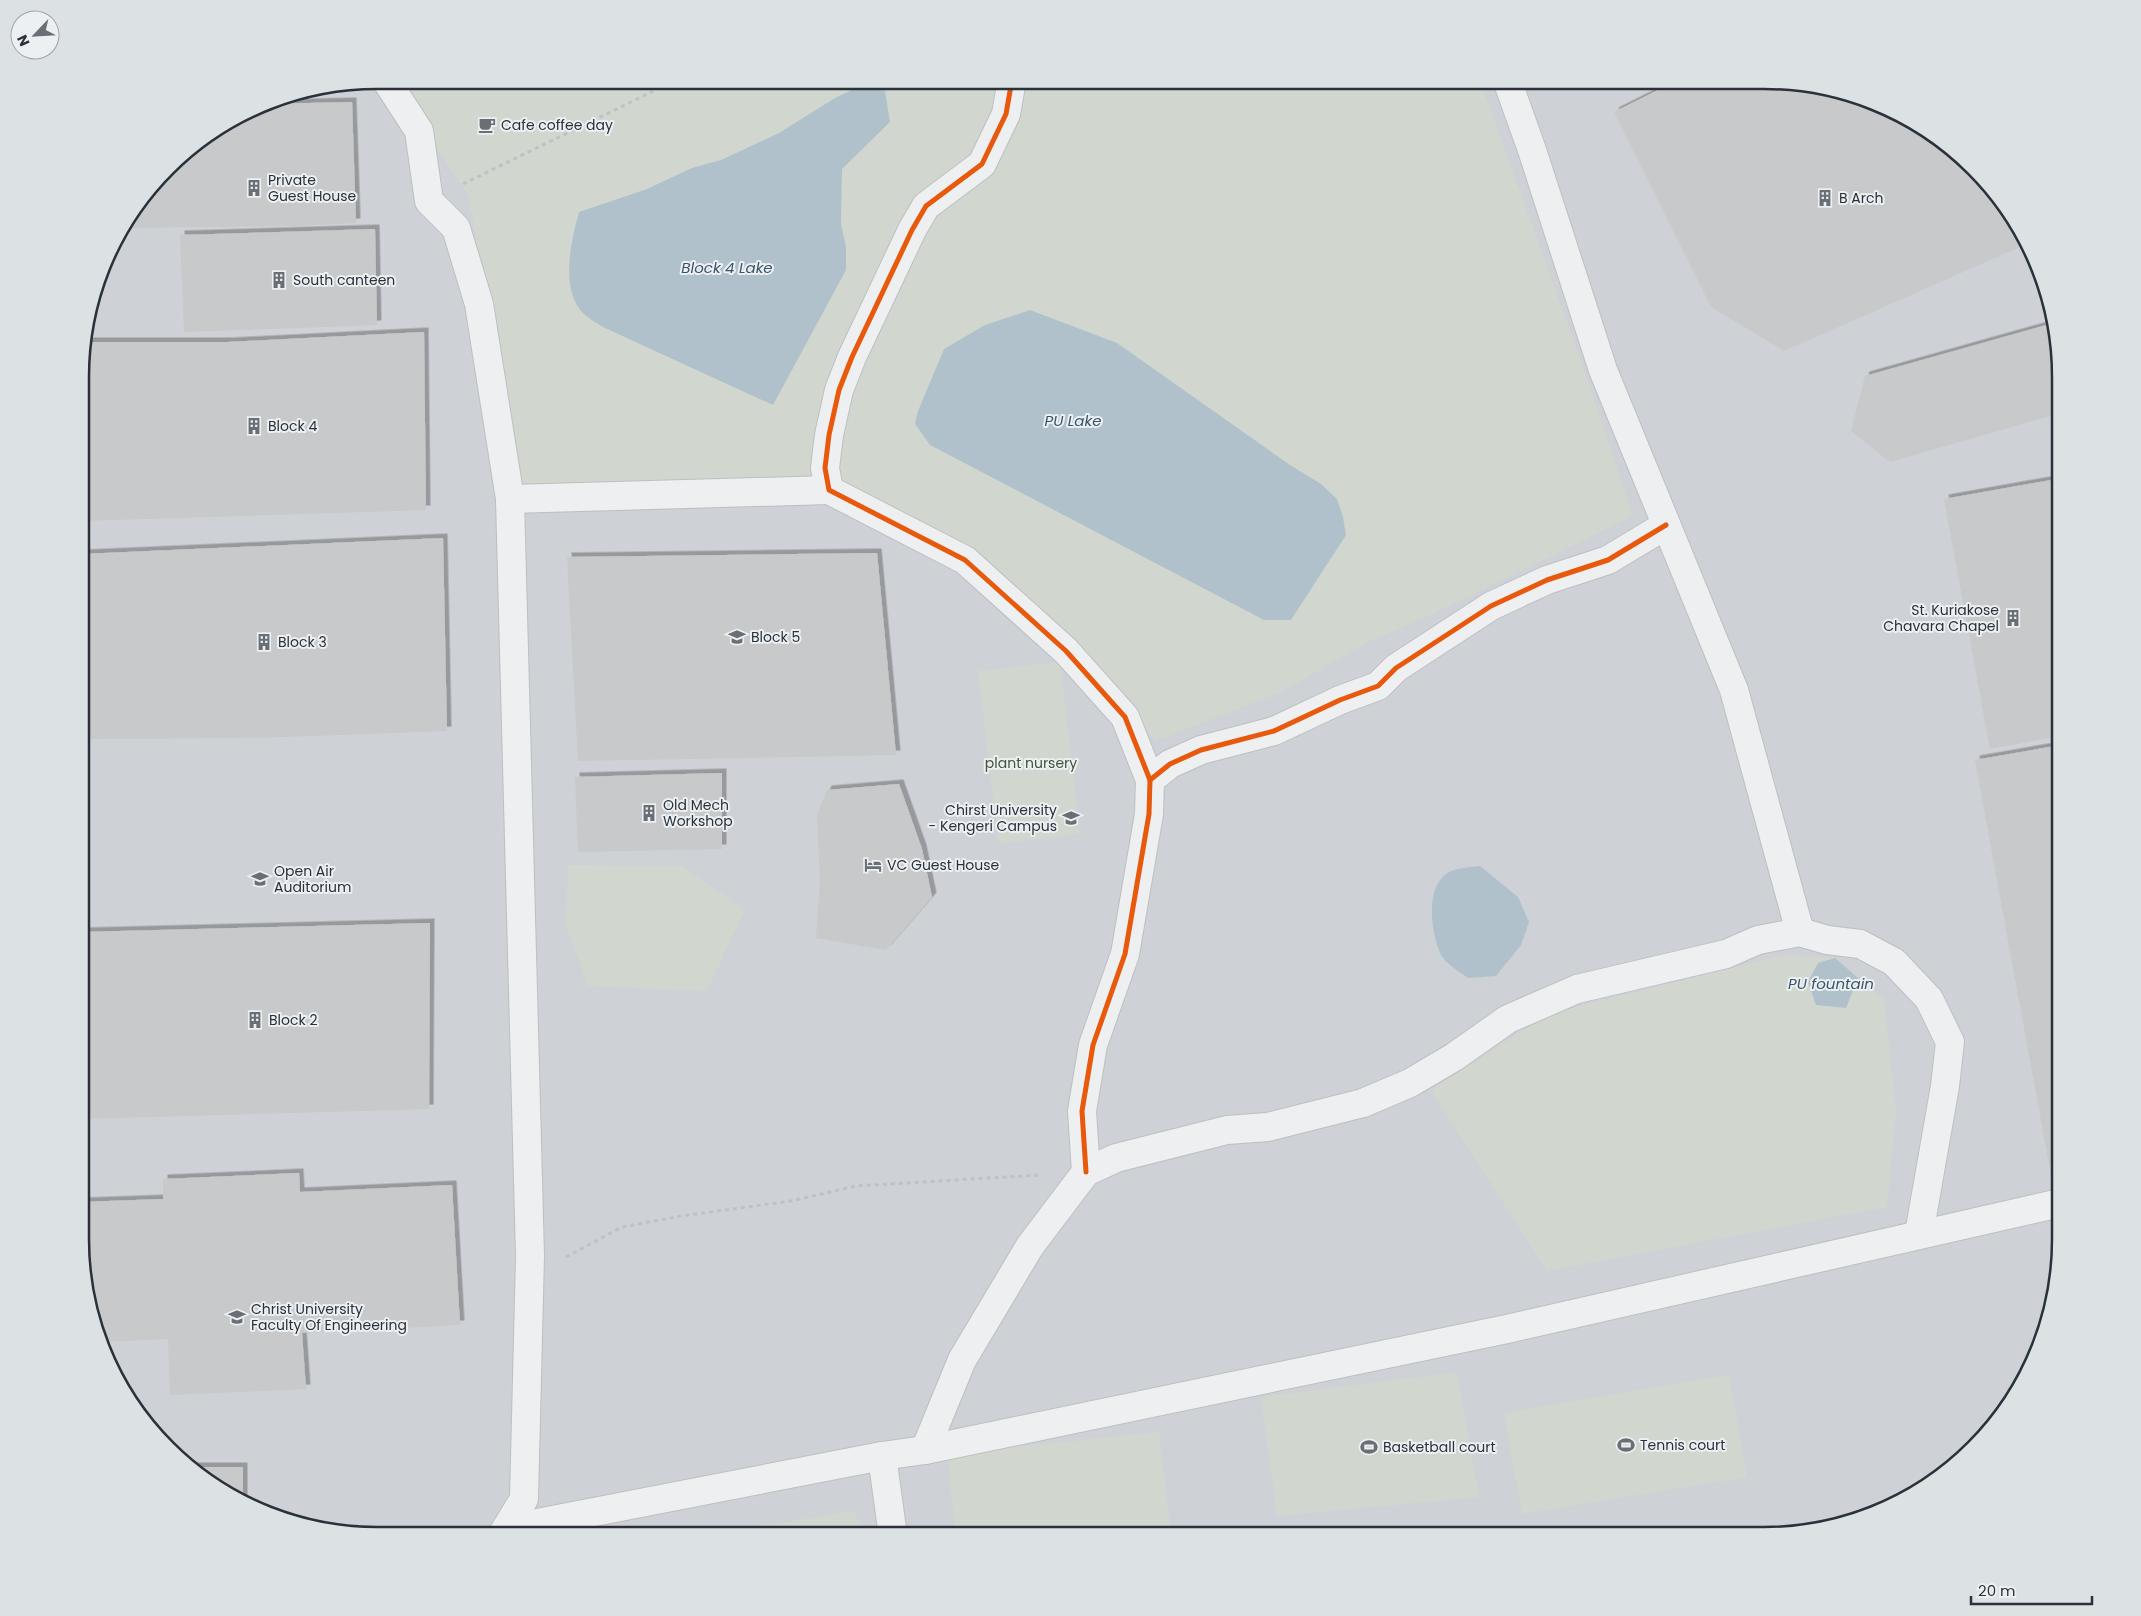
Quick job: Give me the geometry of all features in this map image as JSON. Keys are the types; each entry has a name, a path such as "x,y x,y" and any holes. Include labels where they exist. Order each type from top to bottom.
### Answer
{"street":[{"path":"392,89 419,131 429,201 456,228 478,304 510,499 529,1277 524,1499 507,1527"},
{"path":"828,490 825,468 829,435 839,390 852,357 912,230 926,206 982,164 1006,114 1010,89"},
{"path":"1510,89 1532,150 1603,370 1734,690 1800,932"},
{"path":"510,499 828,490 965,560 1066,651 1125,717 1150,780 1149,814 1124,954 1093,1045 1082,1111 1086,1172"},
{"path":"1150,780 1170,764 1200,750 1274,731 1340,700 1378,686 1396,668 1491,606 1547,580 1608,560 1666,525"},
{"path":"925,1450 962,1360 1030,1246 1086,1172 1116,1158 1198,1137 1227,1130 1268,1127 1363,1103 1425,1074 1454,1057 1508,1019 1577,989 1726,954 1758,940 1800,932 1827,940 1860,944 1894,962 1929,998 1950,1042 1945,1086 1919,1234"},
{"path":"521,1527 882,1456 925,1450 1507,1329 2052,1205"},
{"path":"882,1456 892,1527"}],"path":[{"path":"429,201 658,89"},
{"path":"529,1277 622,1227 681,1216 791,1201 856,1186 1086,1172"}],"shaded area":[{"name":"Chirst University - Kengeri Campus","path":"358,89 1783,89 1821,94 1857,104 1892,118 1940,148 1968,173 1993,201 2023,249 2037,284 2047,320 2052,358 2052,1258 2047,1296 2037,1332 2023,1367 1993,1415 1968,1443 1940,1468 1892,1498 1857,1512 1821,1522 1783,1527 358,1527 320,1522 284,1512 249,1498 201,1468 173,1443 148,1415 118,1367 104,1332 94,1296 89,1258 89,358 91,339 104,284 118,249 148,201 173,173 201,148 249,118 284,104 320,94"}],"green space":[{"path":"396,89 1483,89 1582,364 1633,516 1426,617 1364,644 1281,692 1156,741 986,559 802,483 517,490 469,196"},
{"name":"plant nursery","path":"1060,662 1080,834 999,844 978,671"},
{"path":"568,865 682,866 745,910 707,991 588,986 566,926"},
{"path":"1784,955 1835,958 1884,999 1896,1112 1887,1207 1547,1271 1431,1090 1549,1014"},
{"name":"Basketball court","path":"1457,1372 1479,1497 1277,1516 1261,1397"},
{"name":"Tennis court","path":"1729,1375 1747,1477 1522,1514 1504,1413"},
{"path":"1159,1432 1170,1527 954,1527 948,1454"},
{"path":"853,1511 863,1527 757,1527"}],"water":[{"name":"Block 4 Lake","path":"854,89 877,89 885,91 890,122 842,169 841,224 846,247 846,270 773,405 605,328 585,315 577,305 572,293 569,266 579,212 647,189 692,168 721,160 779,133 835,98"},
{"name":"PU Lake","path":"1030,310 1117,343 1290,465 1321,484 1337,499 1346,535 1291,620 1264,620 930,445 915,424 918,411 944,349 985,325"},
{"path":"1480,866 1518,897 1529,922 1521,945 1496,976 1468,978 1443,958 1437,946 1433,923 1433,899 1441,879 1449,872"},
{"name":"PU fountain","path":"1835,958 1858,978 1846,1008 1816,1005 1808,982 1818,963"}],"building":[{"name":"B Arch","path":"1660,89 1783,89 1821,94 1857,104 1892,118 1908,127 1940,148 1954,160 1993,201 2021,246 1784,351 1711,307 1614,112"},
{"name":"Private Guest House","path":"352,102 356,223 294,226 130,228 160,187 201,148 249,118 286,104"},
{"name":"South canteen","path":"375,229 377,325 184,332 180,235"},
{"path":"2048,325 2052,358 2052,416 1890,462 1851,431 1865,376"},
{"name":"Block 4","path":"424,332 426,510 89,521 89,358 91,342 228,342"},
{"name":"St. Kuriakose Chavara Chapel","path":"2052,480 2052,738 1990,749 1944,499"},
{"name":"Block 3","path":"443,538 447,731 256,738 89,739 89,554"},
{"name":"Block 5","path":"877,553 896,755 578,761 567,557"},
{"path":"2052,747 2051,1175 1975,760"},
{"name":"Old Mech Workshop","path":"722,773 722,849 578,852 575,777"},
{"name":"VC Guest House","path":"899,784 922,849 932,897 886,950 816,938 820,881 817,815 827,790"},
{"name":"Block 2","path":"430,923 429,1109 89,1119 89,932"},
{"path":"299,1173 300,1192 452,1185 460,1325 302,1333 306,1389 170,1395 168,1339 108,1342 94,1296 89,1258 89,1202 163,1199 163,1179"},
{"path":"200,1467 243,1467 243,1495"}],"cycle path":[{"path":"1010,89 1006,114 982,164 926,206 912,230 852,357 839,390 829,435 825,468 829,490 965,560 1066,651 1125,717 1150,780"},
{"path":"1086,1172 1082,1111 1093,1045 1125,954 1149,814 1150,780 1170,764 1201,750 1274,731 1340,700 1378,686 1396,668 1491,606 1547,580 1608,560 1666,525"}],"place":[{"name":"Cafe coffee day","path":"487,125"},
{"name":"Private Guest House","path":"254,188"},
{"name":"B Arch","path":"1825,198"},
{"name":"South canteen","path":"279,280"},
{"name":"Block 4","path":"254,426"},
{"name":"St. Kuriakose Chavara Chapel","path":"2013,618"},
{"name":"Block 5","path":"737,637"},
{"name":"Block 3","path":"264,642"},
{"name":"Old Mech Workshop","path":"649,813"},
{"name":"Chirst University - Kengeri Campus","path":"1071,818"},
{"name":"VC Guest House","path":"873,865"},
{"name":"Open Air Auditorium","path":"260,879"},
{"name":"Block 2","path":"255,1020"},
{"name":"Christ University Faculty Of Engineering","path":"237,1317"},
{"name":"Tennis court","path":"1626,1445"},
{"name":"Basketball court","path":"1369,1447"}]}
